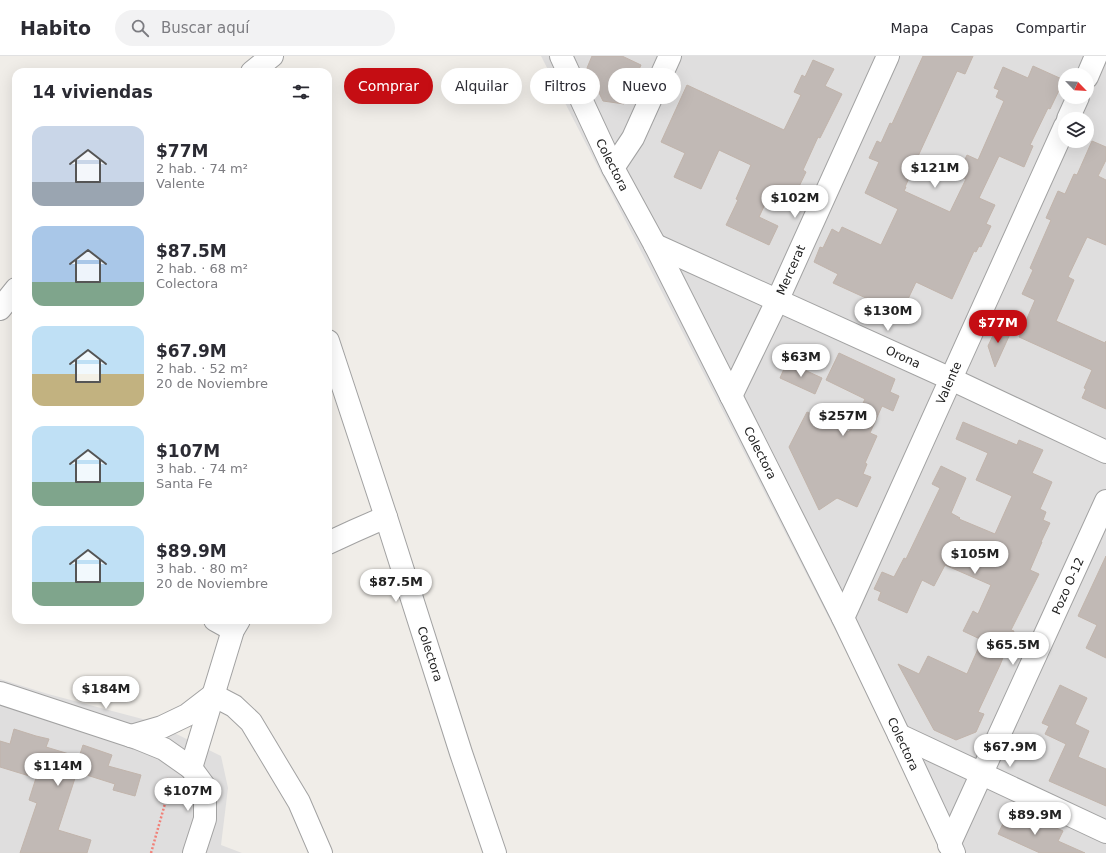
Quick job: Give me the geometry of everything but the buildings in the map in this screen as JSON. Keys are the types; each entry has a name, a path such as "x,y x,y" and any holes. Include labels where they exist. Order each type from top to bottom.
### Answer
{"street":[{"path":"257,68 272,56"},
{"name":"Colectora","path":"561,56 613,168 655,245 843,618 952,849"},
{"path":"613,168 633,138 670,56"},
{"name":"Mercerat","path":"731,396 778,300 888,56"},
{"path":"1091,68 1096,56"},
{"name":"Valente","path":"843,618 1058,142"},
{"name":"Orona","path":"655,245 951,379 1106,452"},
{"path":"0,309 12,294"},
{"name":"Colectora","path":"332,354 386,517 461,753 495,853"},
{"name":"Pozo O-12","path":"952,849 982,774 1106,501"},
{"path":"332,541 386,517"},
{"path":"191,768 213,695 229,624"},
{"path":"0,692 164,748 191,768 205,787 205,819 194,853"},
{"path":"131,736 162,727 187,715 213,695"},
{"path":"213,695 234,706 251,722 299,802 320,853"},
{"path":"899,736 1106,832"}],"path":[{"path":"151,853 170,786"}],"shaded area":[{"path":"541,56 1106,56 1106,853 943,853 853,665 566,104 600,104 600,68 547,68"},
{"path":"0,679 48,694 150,721 221,756 228,788 221,845 242,853 0,853"}]}
